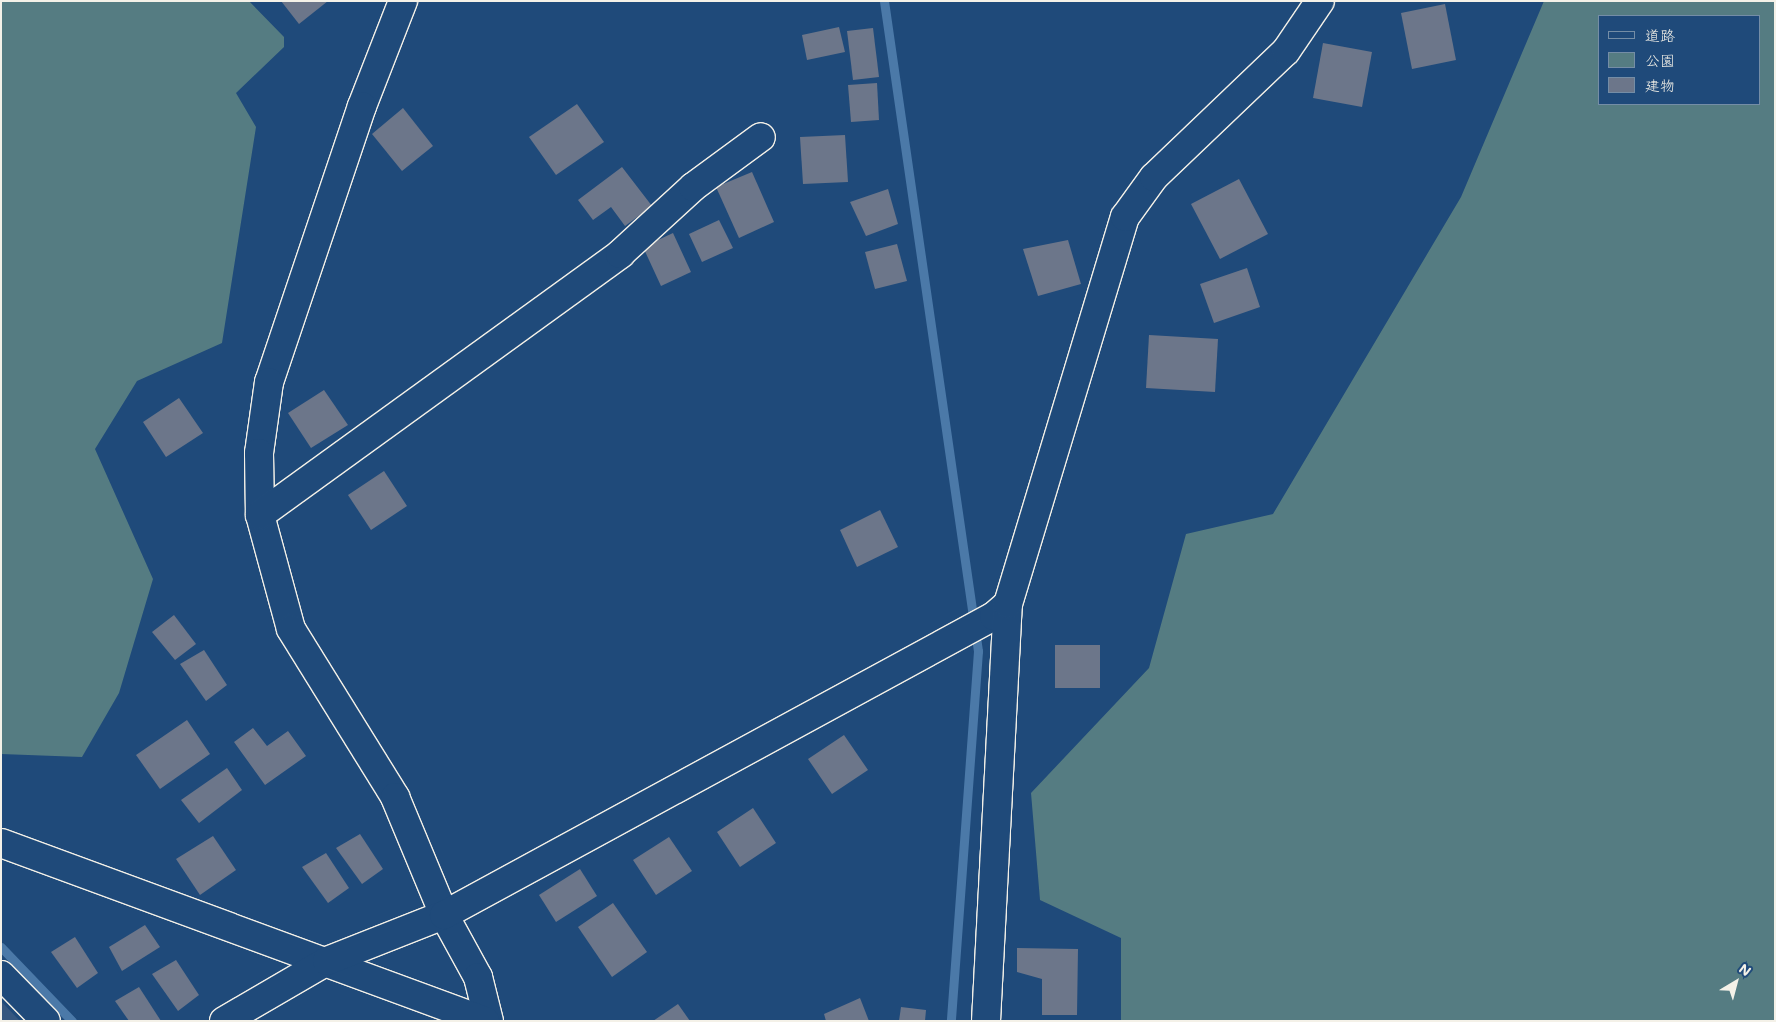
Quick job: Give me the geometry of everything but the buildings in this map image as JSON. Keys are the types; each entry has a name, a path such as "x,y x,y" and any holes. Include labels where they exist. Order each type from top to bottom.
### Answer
{"street":[{"path":"403,1 362,106 269,382 259,453 260,514 291,628 395,797 444,914 478,977 489,1021"},
{"path":"986,1021 1001,610 1125,217 1154,177 1286,51 1320,1"},
{"path":"260,514 620,254 693,187 760,137"},
{"path":"224,1021 327,961 444,914 955,637 1001,610"},
{"path":"1,843 327,961 485,1021"},
{"path":"1,975 46,1021"}],"shaded area":[{"path":"1,1001 20,1021 1,1021"}],"green space":[{"path":"1,1 249,1 284,37 284,47 236,93 256,127 222,343 137,381 95,449 153,579 119,693 82,757 1,754"},
{"path":"1544,1 1775,1 1775,1021 1121,1021 1121,938 1040,900 1031,793 1149,668 1186,534 1273,514 1461,197"}],"waterway":[{"path":"884,1 978,651 951,1021"},
{"path":"1,947 72,1021"}]}
